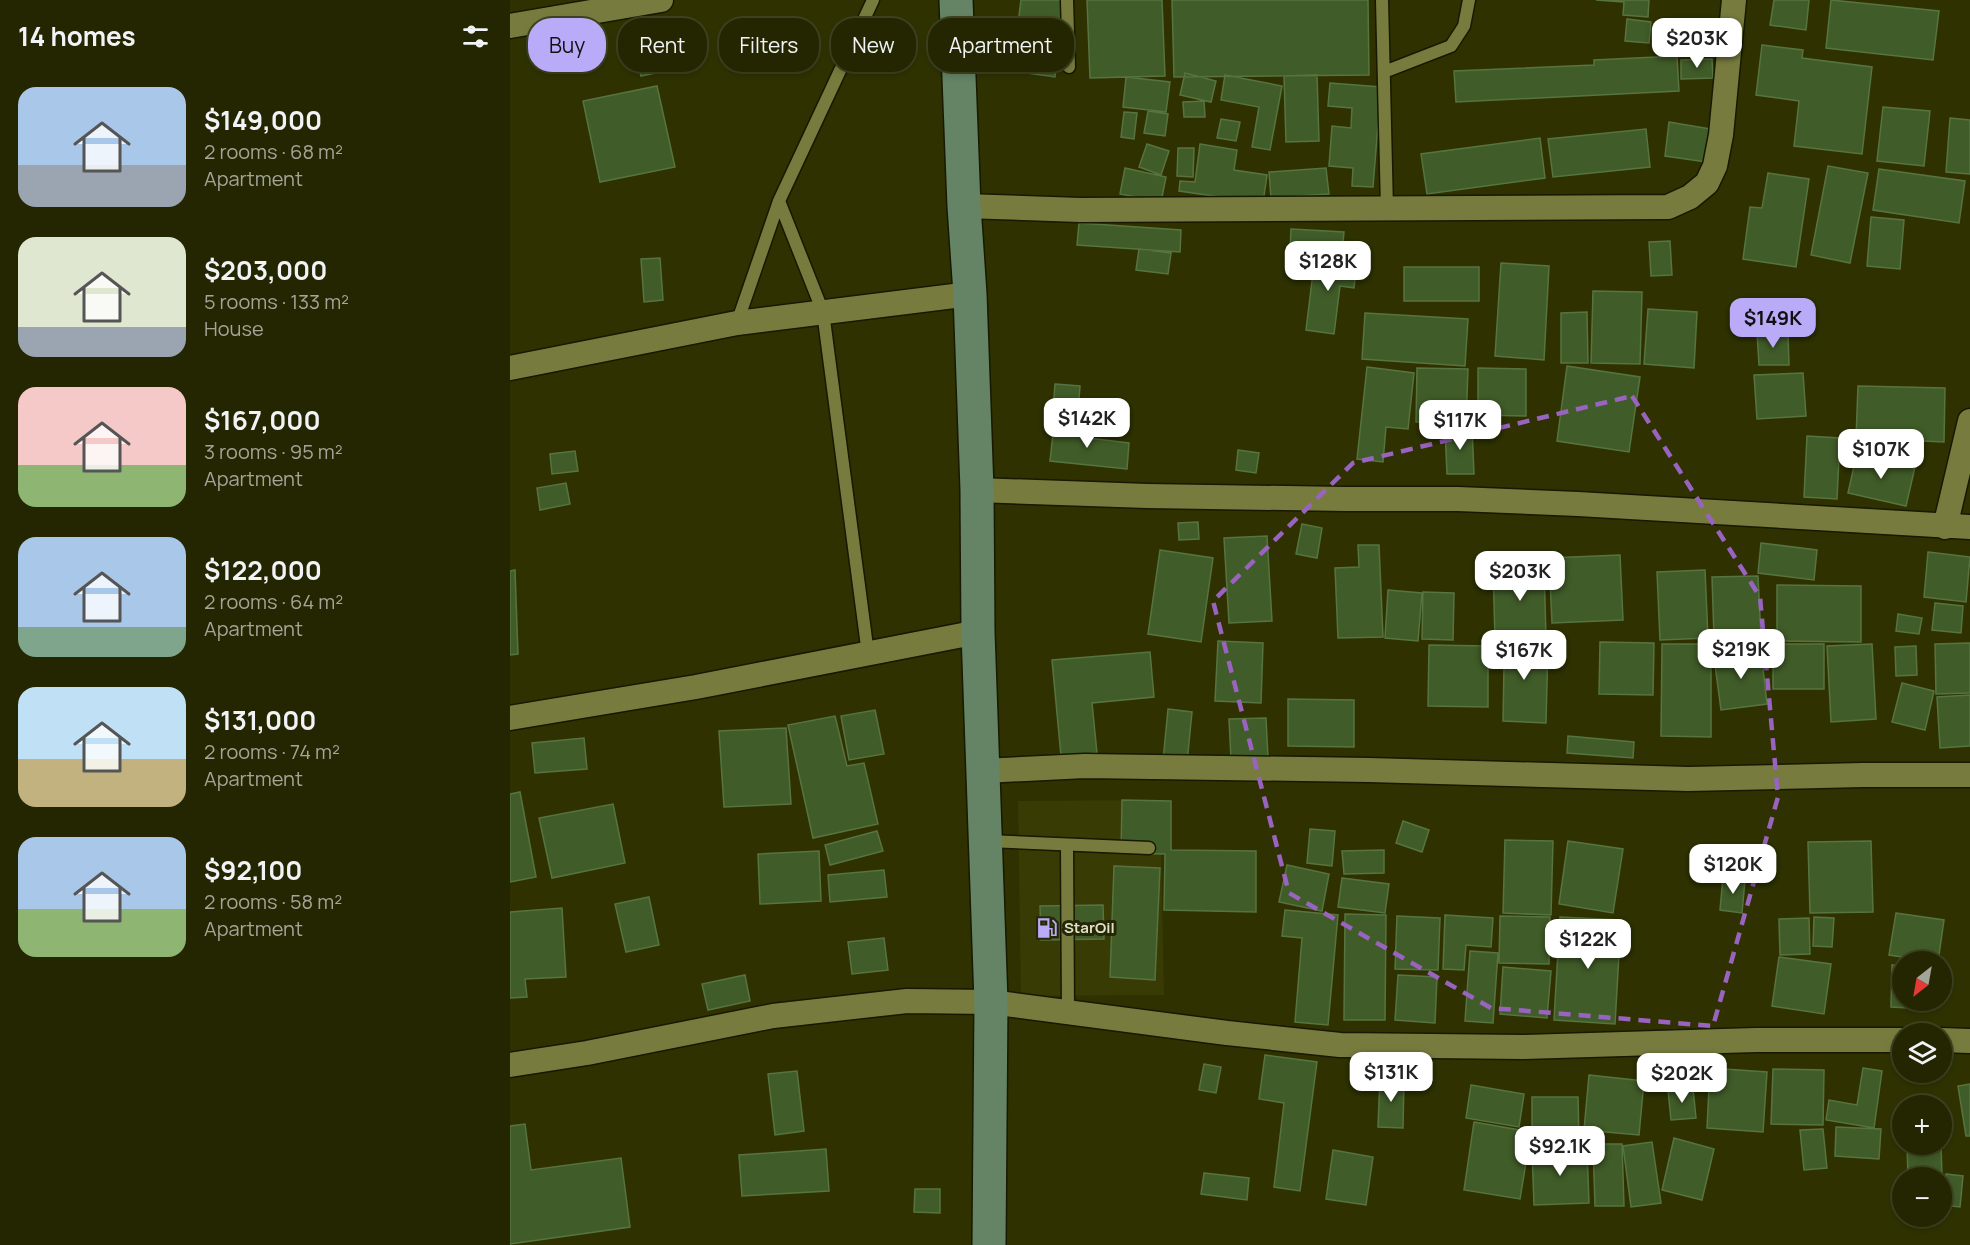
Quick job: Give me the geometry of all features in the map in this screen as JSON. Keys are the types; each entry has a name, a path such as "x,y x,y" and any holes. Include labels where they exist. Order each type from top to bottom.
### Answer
{"main road":[{"path":"956,0 977,490 978,632 991,1002 989,1245"}],"street":[{"path":"510,26 661,0"},
{"path":"964,206 1080,210 1668,207 1690,197 1707,183 1714,166 1719,145 1734,0"},
{"path":"510,368 737,323 970,294"},
{"path":"1945,527 1970,421"},
{"path":"977,490 1182,497 1345,500 1458,499 1682,509 1970,527"},
{"path":"510,718 696,687 978,632"},
{"path":"983,771 1085,766 1369,770 1688,779 1970,775"},
{"path":"510,1065 587,1053 773,1016 907,1001 991,1002 1227,1033 1340,1045 1522,1047 1756,1040 1892,1040"},
{"path":"1952,1040 1970,1041"}],"lane":[{"path":"737,323 779,201 873,0"},
{"path":"1067,0 1068,18"},
{"path":"1382,0 1387,209"},
{"path":"1383,72 1451,46 1464,26 1469,0"},
{"path":"779,201 823,312 868,654"},
{"path":"986,841 1149,848"},
{"path":"1067,844 1068,1012"}],"highlighted area":[{"path":"1632,396 1760,597 1778,797 1713,1026 1491,1008 1289,893 1213,601 1353,463"}],"shaded area":[{"path":"1160,800 1164,995 1021,996 1018,801"}],"building":[{"path":"1021,0 1065,0 1063,18 1019,18"},
{"path":"1087,0 1162,0 1165,76 1090,78"},
{"path":"1172,0 1368,0 1369,75 1174,77"},
{"path":"1596,0 1649,0 1648,17 1623,15 1624,2"},
{"path":"1774,0 1809,0 1806,30 1770,25"},
{"path":"1831,0 1939,11 1933,60 1826,48"},
{"path":"1627,19 1651,22 1649,43 1625,41"},
{"path":"1762,45 1803,50 1802,58 1872,67 1862,154 1794,146 1799,101 1756,95"},
{"path":"1677,56 1679,91 1456,102 1454,71 1594,65 1594,60"},
{"path":"1712,59 1713,78 1681,79 1681,60"},
{"path":"640,72 660,72 641,76"},
{"path":"1019,72 1056,72 1055,77"},
{"path":"1185,73 1216,81 1211,102 1180,95"},
{"path":"1225,75 1282,86 1270,150 1252,147 1259,107 1221,100"},
{"path":"1317,75 1319,141 1286,142 1284,76"},
{"path":"1126,77 1170,82 1166,112 1123,107"},
{"path":"1330,83 1381,87 1373,187 1352,186 1353,168 1329,166 1332,126 1351,128 1352,108 1328,106"},
{"path":"657,86 675,167 600,182 583,101"},
{"path":"1204,101 1205,117 1184,117 1183,102"},
{"path":"1883,107 1930,111 1924,166 1877,161"},
{"path":"1148,111 1168,114 1165,136 1144,133"},
{"path":"1124,112 1137,113 1134,139 1121,137"},
{"path":"1950,118 1970,120 1970,174 1946,172"},
{"path":"1221,119 1240,122 1236,141 1217,138"},
{"path":"1669,122 1711,129 1706,162 1665,156"},
{"path":"1646,129 1650,167 1553,177 1548,139"},
{"path":"1540,138 1545,178 1427,194 1421,154"},
{"path":"1147,144 1169,151 1161,175 1139,167"},
{"path":"1200,144 1237,150 1234,170 1267,175 1263,203 1179,191 1180,181 1195,182"},
{"path":"1178,148 1194,148 1193,177 1177,176"},
{"path":"1828,166 1868,173 1850,263 1811,255"},
{"path":"1125,168 1166,177 1161,202 1120,194"},
{"path":"1326,168 1329,194 1271,198 1269,172"},
{"path":"1879,169 1965,181 1959,223 1873,210"},
{"path":"1768,173 1809,179 1796,267 1743,259 1750,207 1762,208"},
{"path":"1871,217 1904,220 1900,269 1867,266"},
{"path":"1079,223 1181,230 1180,252 1077,245"},
{"path":"1291,229 1344,232 1342,254 1290,251"},
{"path":"1670,241 1672,275 1651,276 1649,242"},
{"path":"1139,249 1171,253 1168,274 1136,270"},
{"path":"1315,256 1357,261 1354,288 1340,286 1334,334 1306,330"},
{"path":"660,258 663,300 644,302 641,259"},
{"path":"1501,263 1549,266 1544,360 1495,356"},
{"path":"1404,267 1479,267 1479,301 1404,301"},
{"path":"1593,291 1642,292 1640,364 1591,363"},
{"path":"1648,309 1697,312 1694,368 1644,364"},
{"path":"1587,312 1588,363 1561,363 1561,313"},
{"path":"1365,313 1468,319 1465,366 1362,359"},
{"path":"1788,332 1789,365 1759,365 1757,333"},
{"path":"1567,366 1640,377 1629,452 1557,441"},
{"path":"1367,367 1414,373 1408,429 1386,427 1383,462 1357,459"},
{"path":"1417,368 1468,369 1466,423 1416,422"},
{"path":"1478,368 1526,369 1526,416 1478,415"},
{"path":"1803,373 1806,416 1757,419 1754,375"},
{"path":"1055,384 1080,386 1078,412 1053,410"},
{"path":"1858,386 1945,388 1944,442 1856,438"},
{"path":"1054,424 1089,428 1088,438 1129,443 1127,469 1050,461"},
{"path":"1472,427 1474,474 1447,474 1445,428"},
{"path":"1807,436 1840,438 1837,499 1804,497"},
{"path":"1238,450 1259,453 1256,473 1236,470"},
{"path":"575,451 578,471 552,474 550,454"},
{"path":"1857,453 1915,467 1906,506 1848,493"},
{"path":"566,483 570,504 540,510 537,488"},
{"path":"1198,522 1199,539 1179,540 1178,523"},
{"path":"1302,524 1322,528 1317,558 1296,554"},
{"path":"1267,536 1272,621 1229,623 1224,538"},
{"path":"1761,543 1817,550 1814,580 1758,573"},
{"path":"1358,545 1379,545 1383,637 1338,638 1335,568 1359,567"},
{"path":"1160,550 1213,558 1201,642 1148,634"},
{"path":"1928,552 1970,557 1966,602 1924,597"},
{"path":"1620,555 1623,620 1552,623 1549,558"},
{"path":"1544,565 1546,639 1495,640 1493,566"},
{"path":"515,570 518,654 510,655 510,571"},
{"path":"1705,570 1708,638 1660,640 1657,572"},
{"path":"1758,576 1761,637 1714,638 1712,577"},
{"path":"1777,585 1861,586 1861,642 1777,641"},
{"path":"1388,590 1422,593 1418,641 1385,638"},
{"path":"1423,592 1454,593 1453,640 1422,639"},
{"path":"1935,603 1963,606 1961,633 1932,630"},
{"path":"1898,614 1922,618 1919,634 1896,631"},
{"path":"1218,641 1263,643 1261,703 1215,701"},
{"path":"1497,642 1548,644 1546,723 1503,721 1504,666 1496,665"},
{"path":"1600,642 1654,643 1653,695 1599,694"},
{"path":"1970,643 1970,693 1936,694 1935,644"},
{"path":"1662,644 1711,644 1711,737 1661,736"},
{"path":"1773,644 1824,644 1824,689 1773,689"},
{"path":"1872,644 1876,719 1831,722 1827,646"},
{"path":"1429,645 1488,646 1488,707 1428,706"},
{"path":"1916,646 1917,675 1896,676 1895,647"},
{"path":"1761,651 1767,704 1721,710 1714,657"},
{"path":"1150,652 1154,697 1092,703 1097,753 1061,756 1052,660"},
{"path":"1902,683 1934,691 1925,730 1892,722"},
{"path":"1970,695 1970,746 1940,748 1937,697"},
{"path":"1288,699 1354,700 1354,747 1288,746"},
{"path":"1168,709 1192,712 1187,763 1163,761"},
{"path":"875,710 884,754 849,760 841,716"},
{"path":"835,716 847,766 864,763 878,824 813,838 788,725"},
{"path":"1266,718 1268,758 1231,759 1229,719"},
{"path":"786,728 791,804 724,807 719,731"},
{"path":"1568,736 1634,742 1633,758 1567,753"},
{"path":"584,738 587,769 535,773 532,743"},
{"path":"520,792 536,877 510,882 510,794"},
{"path":"1122,800 1171,801 1171,850 1256,851 1256,912 1164,910 1165,854 1121,853"},
{"path":"613,804 625,863 552,878 539,818"},
{"path":"1403,821 1429,830 1422,852 1396,843"},
{"path":"1310,829 1335,831 1332,866 1307,863"},
{"path":"877,831 883,851 830,865 825,845"},
{"path":"1505,840 1553,841 1551,915 1503,913"},
{"path":"1568,841 1623,849 1613,913 1559,904"},
{"path":"1871,841 1873,912 1810,913 1808,842"},
{"path":"1384,850 1384,873 1344,874 1342,851"},
{"path":"819,851 821,901 760,904 758,854"},
{"path":"1287,865 1329,874 1322,911 1279,902"},
{"path":"1114,866 1160,868 1155,980 1110,977"},
{"path":"884,870 887,897 830,902 828,875"},
{"path":"1723,877 1745,880 1742,913 1720,910"},
{"path":"1342,878 1389,884 1385,913 1338,907"},
{"path":"649,897 659,945 626,952 615,904"},
{"path":"1103,905 1104,939 1041,940 1040,906"},
{"path":"562,908 566,977 525,979 527,997 510,998 510,912"},
{"path":"1285,910 1338,915 1328,1025 1295,1022 1302,938 1282,936"},
{"path":"1896,913 1944,920 1940,951 1892,951 1892,955 1889,955"},
{"path":"1345,914 1386,915 1385,1020 1344,1020"},
{"path":"1445,915 1493,918 1491,947 1466,945 1464,970 1443,969"},
{"path":"1397,916 1440,918 1438,970 1395,969"},
{"path":"1500,916 1550,917 1549,964 1499,963"},
{"path":"1560,917 1621,920 1615,1024 1554,1020"},
{"path":"1814,917 1834,918 1832,947 1813,946"},
{"path":"1809,918 1810,954 1780,955 1779,919"},
{"path":"884,938 888,970 852,974 848,942"},
{"path":"1470,951 1498,953 1493,1023 1465,1021"},
{"path":"1779,957 1831,964 1824,1014 1772,1006"},
{"path":"1503,967 1551,971 1547,1018 1500,1014"},
{"path":"745,975 750,1001 708,1010 702,984"},
{"path":"1398,975 1437,977 1435,1023 1395,1020"},
{"path":"1265,1055 1317,1062 1300,1191 1274,1187 1284,1103 1259,1099"},
{"path":"1204,1064 1221,1067 1216,1093 1199,1090"},
{"path":"1710,1068 1767,1072 1763,1132 1707,1128"},
{"path":"1863,1068 1882,1071 1874,1128 1826,1120 1829,1100 1857,1105"},
{"path":"1773,1069 1824,1070 1823,1125 1771,1124"},
{"path":"797,1071 804,1131 775,1135 768,1074"},
{"path":"1589,1075 1644,1081 1639,1135 1584,1130"},
{"path":"1380,1077 1404,1078 1403,1128 1378,1127"},
{"path":"1970,1084 1970,1136 1966,1136 1958,1086"},
{"path":"1471,1085 1524,1094 1519,1127 1466,1118"},
{"path":"1693,1088 1696,1118 1671,1120 1668,1090"},
{"path":"1532,1097 1578,1097 1579,1139 1532,1140"},
{"path":"1474,1122 1531,1132 1520,1199 1464,1190"},
{"path":"525,1124 531,1170 621,1158 630,1227 510,1244 510,1126"},
{"path":"1836,1127 1881,1129 1879,1159 1835,1156"},
{"path":"1823,1129 1827,1168 1804,1170 1800,1130"},
{"path":"1674,1138 1714,1149 1702,1200 1662,1190"},
{"path":"1652,1142 1661,1203 1631,1207 1623,1146"},
{"path":"1593,1144 1622,1144 1624,1206 1595,1206"},
{"path":"826,1149 829,1191 742,1196 739,1155"},
{"path":"1587,1149 1589,1203 1534,1205 1532,1151"},
{"path":"1333,1150 1373,1157 1366,1205 1326,1199"},
{"path":"1907,1155 1941,1155 1942,1167 1908,1167"},
{"path":"1204,1173 1249,1178 1247,1200 1201,1194"},
{"path":"1952,1175 1963,1176 1960,1207 1952,1206"},
{"path":"915,1189 940,1189 940,1213 914,1212"}],"place":[{"name":"StarOil","path":"1047,928"}]}
